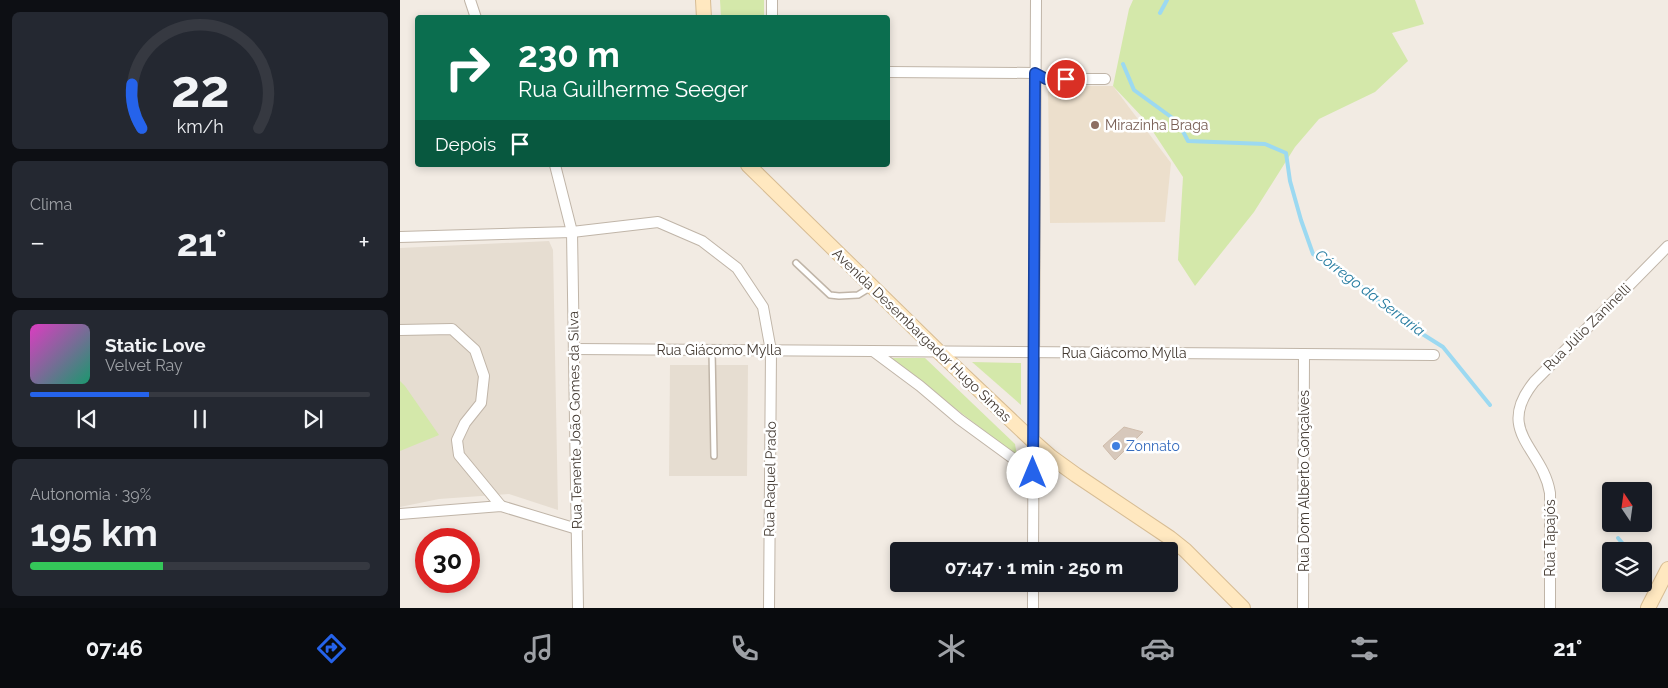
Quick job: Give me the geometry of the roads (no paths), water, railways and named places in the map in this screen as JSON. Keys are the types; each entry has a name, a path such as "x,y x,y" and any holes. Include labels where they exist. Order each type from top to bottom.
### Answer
{"main road":[{"path":"703,0 704,15"},
{"name":"Avenida Desembargador Hugo Simas","path":"750,167 1034,442 1070,471 1170,538 1243,608"},
{"path":"1648,608 1668,569"}],"street":[{"path":"470,0 475,15"},
{"path":"772,0 772,15"},
{"path":"1033,542 1036,0"},
{"path":"890,72 1035,73 1046,79 1105,79"},
{"name":"Rua Tenente João Gomes da Silva","path":"556,167 572,232 578,608"},
{"name":"Rua Raquel Prado","path":"400,237 572,232 658,222 702,241 737,268 763,307 771,350 769,608"},
{"name":"Rua Júlio Zaninelli","path":"1519,416 1522,399 1534,382 1668,246"},
{"path":"400,330 452,329 476,350 484,376 481,403 465,424 457,440 460,455 501,506"},
{"name":"Rua Giácomo Mylla","path":"574,349 1434,355"},
{"path":"873,351 920,386 959,419 1033,473"},
{"name":"Rua Dom Alberto Gonçalves","path":"1303,608 1304,354"},
{"name":"Rua Tapajós","path":"1519,416 1522,436 1526,446 1543,468 1549,484 1551,503 1550,608"},
{"path":"400,514 501,506 577,529"},
{"path":"1033,592 1033,608"}],"lane":[{"path":"796,263 830,295 858,295 872,286"},
{"path":"712,350 714,456"}],"waterway":[{"path":"1160,13 1167,0"},
{"name":"Córrego da Serraria","path":"1123,64 1134,90 1178,122 1188,141 1265,144 1286,153 1290,181 1313,254 1356,282 1397,318 1443,347 1490,405"},
{"name":"Córrego da Serraria","path":"1618,538 1621,542"}],"place":[{"name":"Mirazinha Braga","path":"1095,125"},
{"name":"Zonnato","path":"1116,446"}]}
